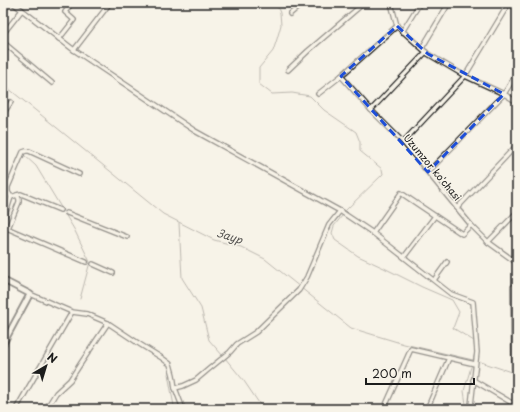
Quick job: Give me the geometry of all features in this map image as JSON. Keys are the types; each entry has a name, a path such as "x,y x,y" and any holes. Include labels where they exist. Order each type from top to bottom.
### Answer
{"street":[{"path":"13,3 18,5 22,10 74,50 195,131 340,211 373,233 451,294 473,302 477,352 471,406 469,409"},
{"path":"59,39 74,20 65,12 72,3"},
{"path":"74,50 110,3"},
{"path":"290,14 303,3"},
{"path":"288,70 364,3"},
{"path":"391,3 397,26 426,52 465,76 504,94 517,102"},
{"path":"402,32 420,3"},
{"path":"422,48 449,3"},
{"path":"403,142 465,76 509,3"},
{"path":"3,34 22,10"},
{"path":"318,94 341,76 397,26"},
{"path":"3,42 52,83"},
{"path":"371,110 426,52"},
{"path":"428,172 504,94 517,73"},
{"name":"Uzumzor ko'chasi","path":"341,76 371,110 403,142 471,225 488,242 517,262"},
{"path":"3,114 11,102"},
{"path":"457,208 517,145"},
{"path":"3,222 11,197 8,192 8,187 23,152 28,151 79,174"},
{"path":"373,233 401,193 462,234 471,225"},
{"path":"11,197 21,194 60,210"},
{"path":"17,195 19,202 8,228 9,229 86,262"},
{"path":"175,388 196,380 230,352 237,344 256,332 299,290 307,277 329,225 340,211"},
{"path":"66,212 127,237"},
{"path":"488,242 517,212"},
{"path":"404,258 435,216"},
{"path":"434,280 447,262"},
{"path":"93,264 113,273"},
{"path":"3,280 30,294 72,312 87,314 108,323 162,358 170,364 175,388 183,409"},
{"path":"514,368 513,286 517,285"},
{"path":"3,344 30,294"},
{"path":"16,409 72,312"},
{"path":"46,409 56,393 70,380 108,323"},
{"path":"384,409 411,349 476,364"},
{"path":"427,409 449,358"},
{"path":"473,380 517,406"}],"highlighted area":[{"path":"397,26 428,54 504,94 428,172 341,76"}],"waterway":[{"path":"276,3 280,13 281,25 273,51 259,68 259,84 272,94 292,93 310,96 324,110 356,132 360,142 360,151 382,169 383,174 346,210"},
{"name":"Заур","path":"3,84 163,214 214,240 241,247 265,259 351,328 404,344 473,360 475,353 474,341 453,328 459,312 452,300 358,256 335,240 332,233 334,226 342,216"},
{"path":"24,155 36,166 74,229 90,262 80,299"},
{"path":"179,223 182,278 201,308 209,340 223,356"},
{"path":"225,358 244,381 263,409"},
{"name":"Заур","path":"481,362 517,374"},
{"path":"463,409 466,404 464,391 471,367"},
{"path":"168,374 174,406 178,409"}]}
